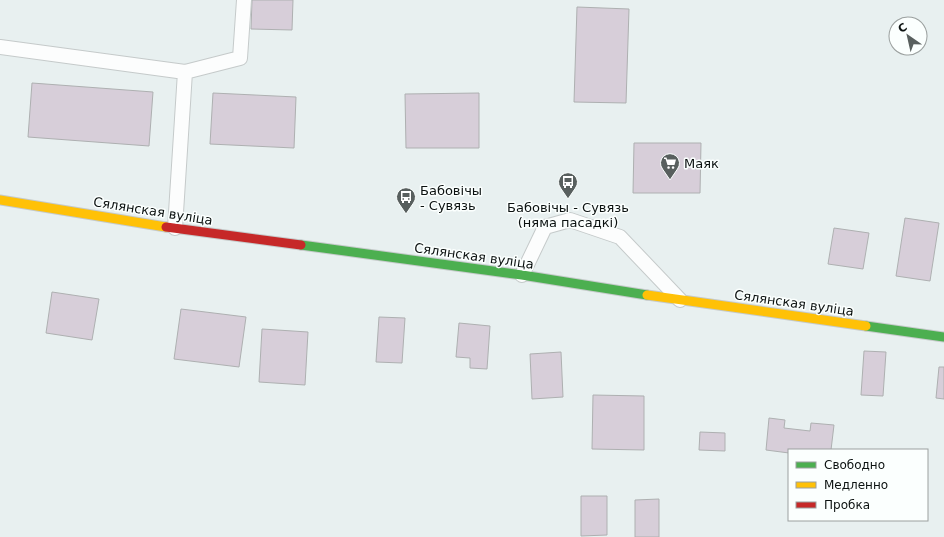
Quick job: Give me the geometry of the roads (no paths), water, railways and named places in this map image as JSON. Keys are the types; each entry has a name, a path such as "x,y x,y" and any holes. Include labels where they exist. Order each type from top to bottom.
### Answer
{"street":[{"name":"Сялянская вуліца","path":"0,200 175,228 522,275 680,300 944,337"}],"lane":[{"path":"0,47 185,72 240,58 244,0"},
{"path":"175,228 185,72"},
{"path":"522,275 545,227 570,220 620,237 680,300"}],"place":[{"name":"Маяк","path":"670,180"},
{"name":"Бабовічы - Сувязь (няма пасадкі)","path":"568,199"},
{"name":"Бабовічы - Сувязь","path":"406,214"}]}
